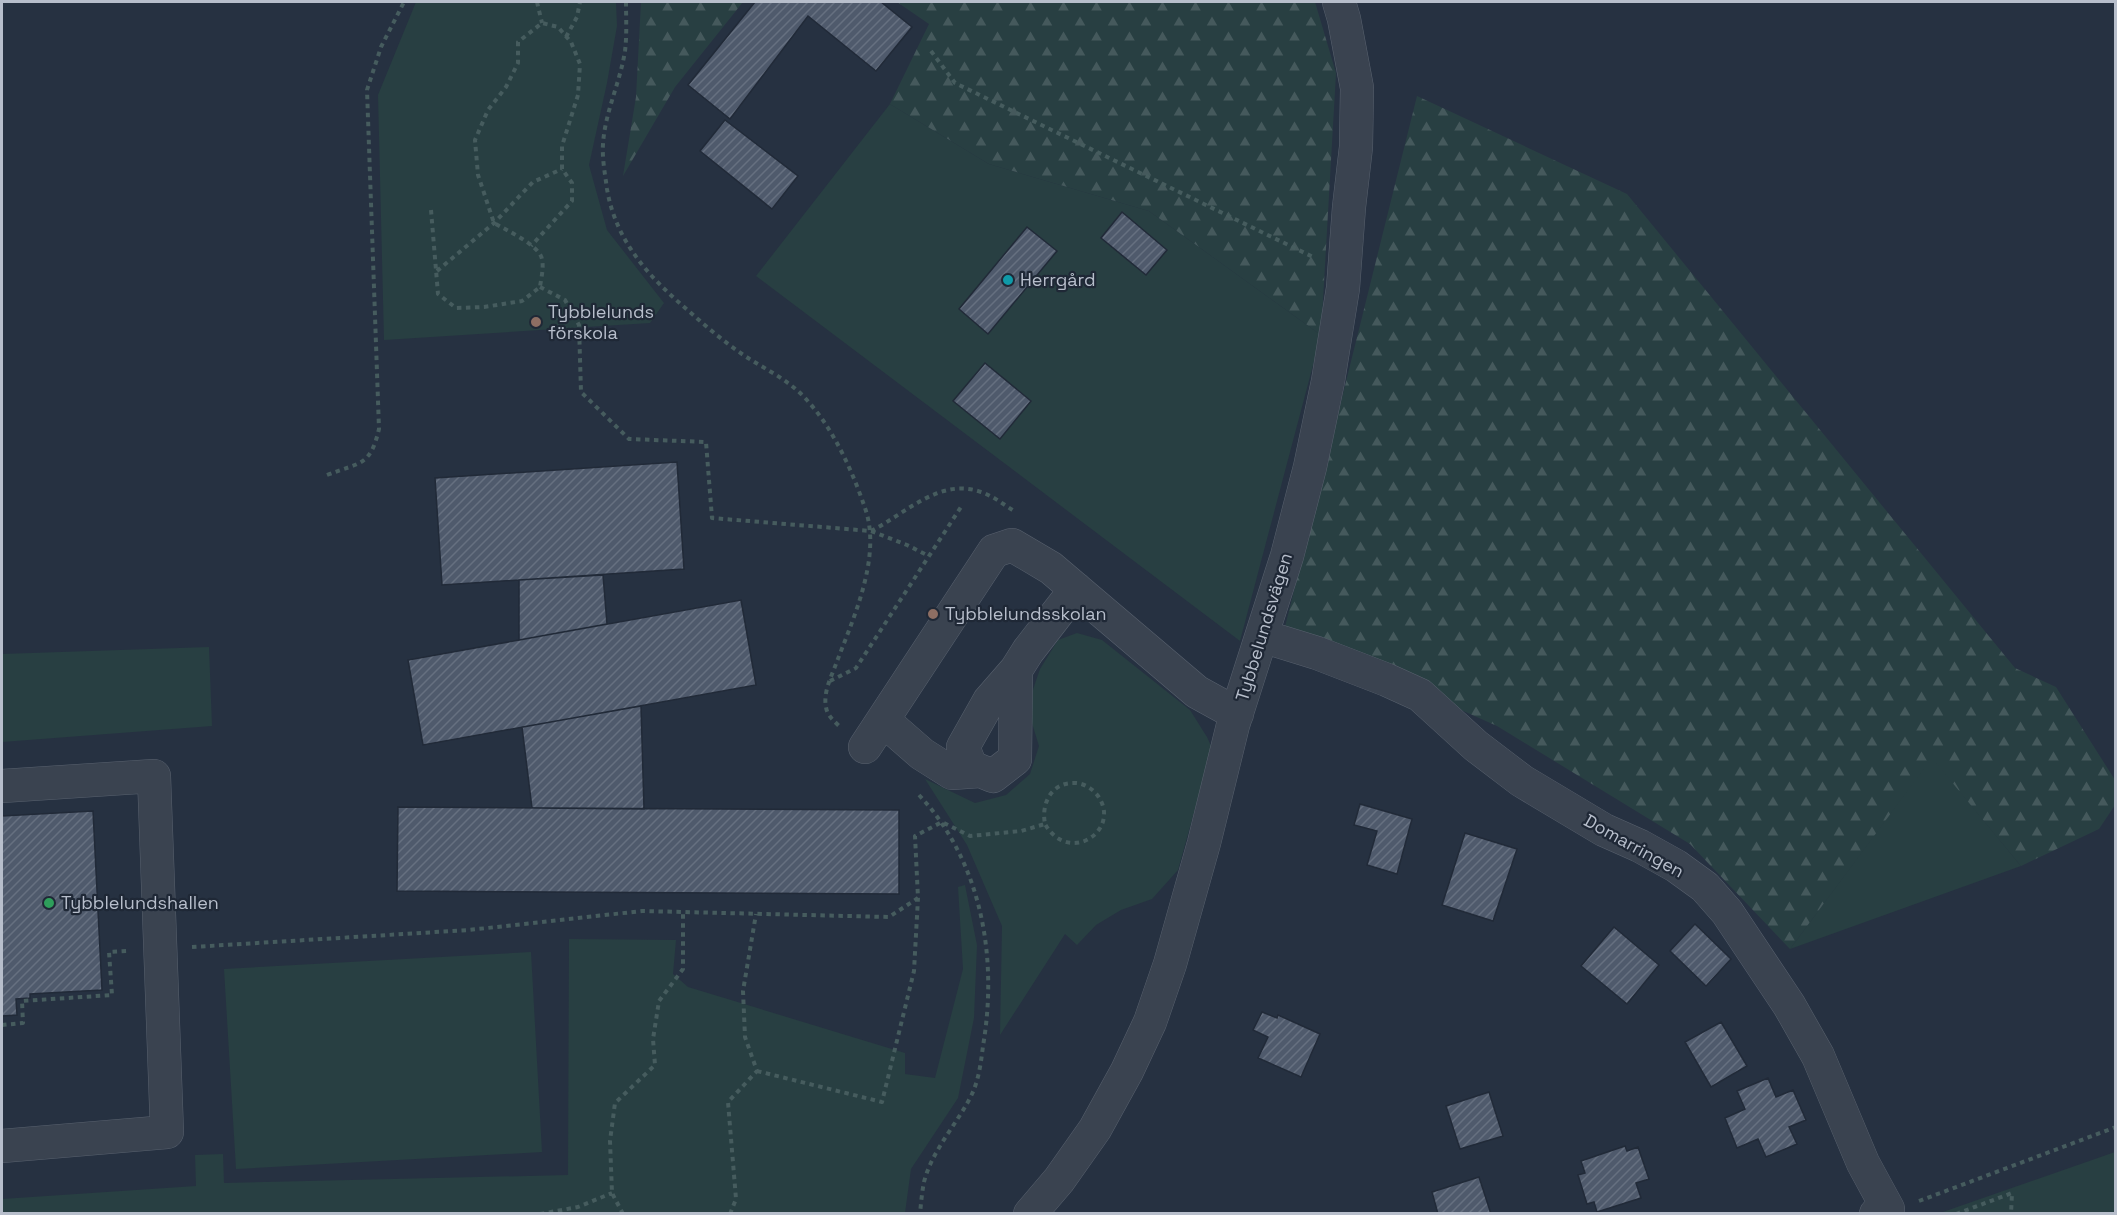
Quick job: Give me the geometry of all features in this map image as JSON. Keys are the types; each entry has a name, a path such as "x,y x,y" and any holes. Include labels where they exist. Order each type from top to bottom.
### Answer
{"street":[{"name":"Tybbelundsvägen","path":"1030,1214 1059,1180 1095,1129 1127,1071 1150,1022 1170,964 1237,714 1287,556 1310,467 1328,381 1343,288 1356,147 1357,88 1339,2"},
{"path":"865,747 994,551 1012,545 1051,568 1197,692 1237,714"},
{"path":"1017,670 1015,759 993,776 970,766 963,747 989,701 1017,670 1028,651 1076,589"},
{"name":"Domarringen","path":"1262,636 1327,657 1420,695 1476,746 1522,781 1605,830 1676,866 1705,887 1727,912 1818,1056 1882,1211"},
{"path":"883,720 922,754 952,773 980,771"},
{"path":"2,786 154,776 162,948 166,1132 2,1146"}],"path":[{"path":"327,475 371,456 379,429 367,90 381,47 404,2"},
{"path":"537,2 542,23"},
{"path":"566,37 577,17 580,2"},
{"path":"626,2 625,50 603,142 608,191 614,216 640,264 661,287 716,335 786,382 804,397 828,429 843,455 866,512 871,531 871,550 861,593 825,698 829,715 840,728 865,747"},
{"path":"531,246 572,201 572,183 562,169 562,146 578,94 580,64 558,27 542,23"},
{"path":"431,210 438,294 456,308 484,307 522,301 540,287 543,262 540,253 494,223 478,175 475,140 488,110 506,87 518,63 518,42 542,23"},
{"path":"931,51 955,83 1311,257 1344,267"},
{"path":"437,272 494,223 533,182 562,169"},
{"path":"540,287 565,300 579,325 580,392 629,439 706,442 712,518 871,531 908,545 928,556"},
{"path":"830,681 856,668 961,507"},
{"path":"1066,783 1086,786 1095,791 1101,800 1103,819 1093,836 1085,841 1076,844 1066,843 1050,833 1045,824 1044,804 1056,788 1066,783"},
{"path":"917,793 952,836 969,875 982,921 989,970 989,997 978,1079 924,1181 920,1214"},
{"path":"942,822 970,836 1021,831 1045,824"},
{"path":"758,1071 882,1102 914,971 918,898 915,836 942,822"},
{"path":"2,1025 23,1023 22,1001 112,995 109,952 469,930 642,911 889,917 918,898"},
{"path":"623,1214 612,1193 610,1141 615,1103 655,1065 653,1040 659,1001 683,969 683,912"},
{"path":"756,914 743,991 745,1037 758,1071"},
{"path":"730,1214 736,1198 728,1102 758,1071"},
{"path":"1882,1211 1890,1212 2115,1127"},
{"path":"540,1214 578,1207 612,1193"},
{"path":"1956,1214 2012,1193 2011,1214"}],"green space":[{"path":"416,2 616,2 617,26 589,165 607,230 664,303 650,323 384,340 378,95"},
{"path":"641,2 743,2 675,87 623,176 636,97"},
{"path":"897,2 1315,2 1336,73 1321,335 1149,211 989,164 890,104 929,24"},
{"path":"1417,96 1627,194 2015,668 2056,687 2115,780 2115,805 2099,829 2021,866 1932,758 1790,949 1690,844 1497,726 1284,631"},
{"path":"890,104 989,164 1149,211 1321,335 1240,641 756,276"},
{"path":"1077,633 1102,640 1190,710 1212,748 1178,870 1152,899 1121,910 1096,925 1077,945 1065,934 1000,1035 1002,926 967,845 925,779 975,803 1006,795 1030,774 1039,746 1027,707 1040,669 1058,640"},
{"path":"209,647 212,726 2,742 2,654"},
{"path":"1932,757 2021,866 1790,949"},
{"path":"965,885 977,945 974,1018 958,1098 911,1169 905,1213 2,1213 2,1199 196,1186 195,1155 223,1154 224,1183 568,1175 569,939 676,940 673,974 688,987 905,1053 905,1074 935,1078 963,969 958,887"},
{"path":"531,952 542,1152 236,1169 224,969"},
{"path":"2115,1152 2115,1213 1940,1213"}],"building":[{"path":"755,2 881,2 912,27 876,71 808,16 730,119 688,85"},
{"path":"725,120 798,176 772,209 700,151"},
{"path":"1122,212 1167,250 1146,275 1101,238"},
{"name":"Herrgård","path":"1027,227 1057,251 988,334 959,309"},
{"path":"985,363 1031,401 1000,439 953,401"},
{"path":"677,462 684,569 442,585 435,478"},
{"path":"603,575 607,624 519,640 519,580"},
{"path":"741,600 756,685 423,745 408,660"},
{"path":"641,706 644,809 532,808 522,727"},
{"path":"1360,804 1412,819 1397,874 1367,865 1377,831 1354,825"},
{"path":"398,807 899,810 899,894 397,891"},
{"name":"Tybblelundshallen","path":"93,811 102,990 30,994 30,998 16,999 17,1015 2,1016 2,816"},
{"path":"1465,833 1517,849 1493,921 1442,905"},
{"path":"1695,924 1731,959 1706,986 1670,951"},
{"path":"1614,927 1659,965 1627,1004 1581,966"},
{"path":"1262,1012 1277,1018 1278,1015 1320,1034 1301,1077 1258,1058 1268,1037 1253,1030"},
{"path":"1721,1022 1747,1066 1711,1087 1685,1042"},
{"path":"1768,1078 1776,1097 1793,1090 1806,1120 1789,1127 1797,1144 1766,1157 1758,1139 1737,1148 1725,1118 1745,1109 1737,1091"},
{"path":"1489,1092 1503,1136 1460,1149 1446,1106"},
{"path":"1625,1146 1627,1151 1638,1147 1649,1179 1636,1183 1641,1198 1597,1212 1594,1202 1587,1204 1578,1175 1585,1173 1581,1161"},
{"path":"1479,1177 1491,1214 1438,1214 1432,1192"}],"place":[{"name":"Herrgård","path":"1008,280"},
{"name":"Tybblelunds förskola","path":"536,322"},
{"name":"Tybblelundsskolan","path":"933,614"},
{"name":"Tybblelundshallen","path":"49,903"}]}
